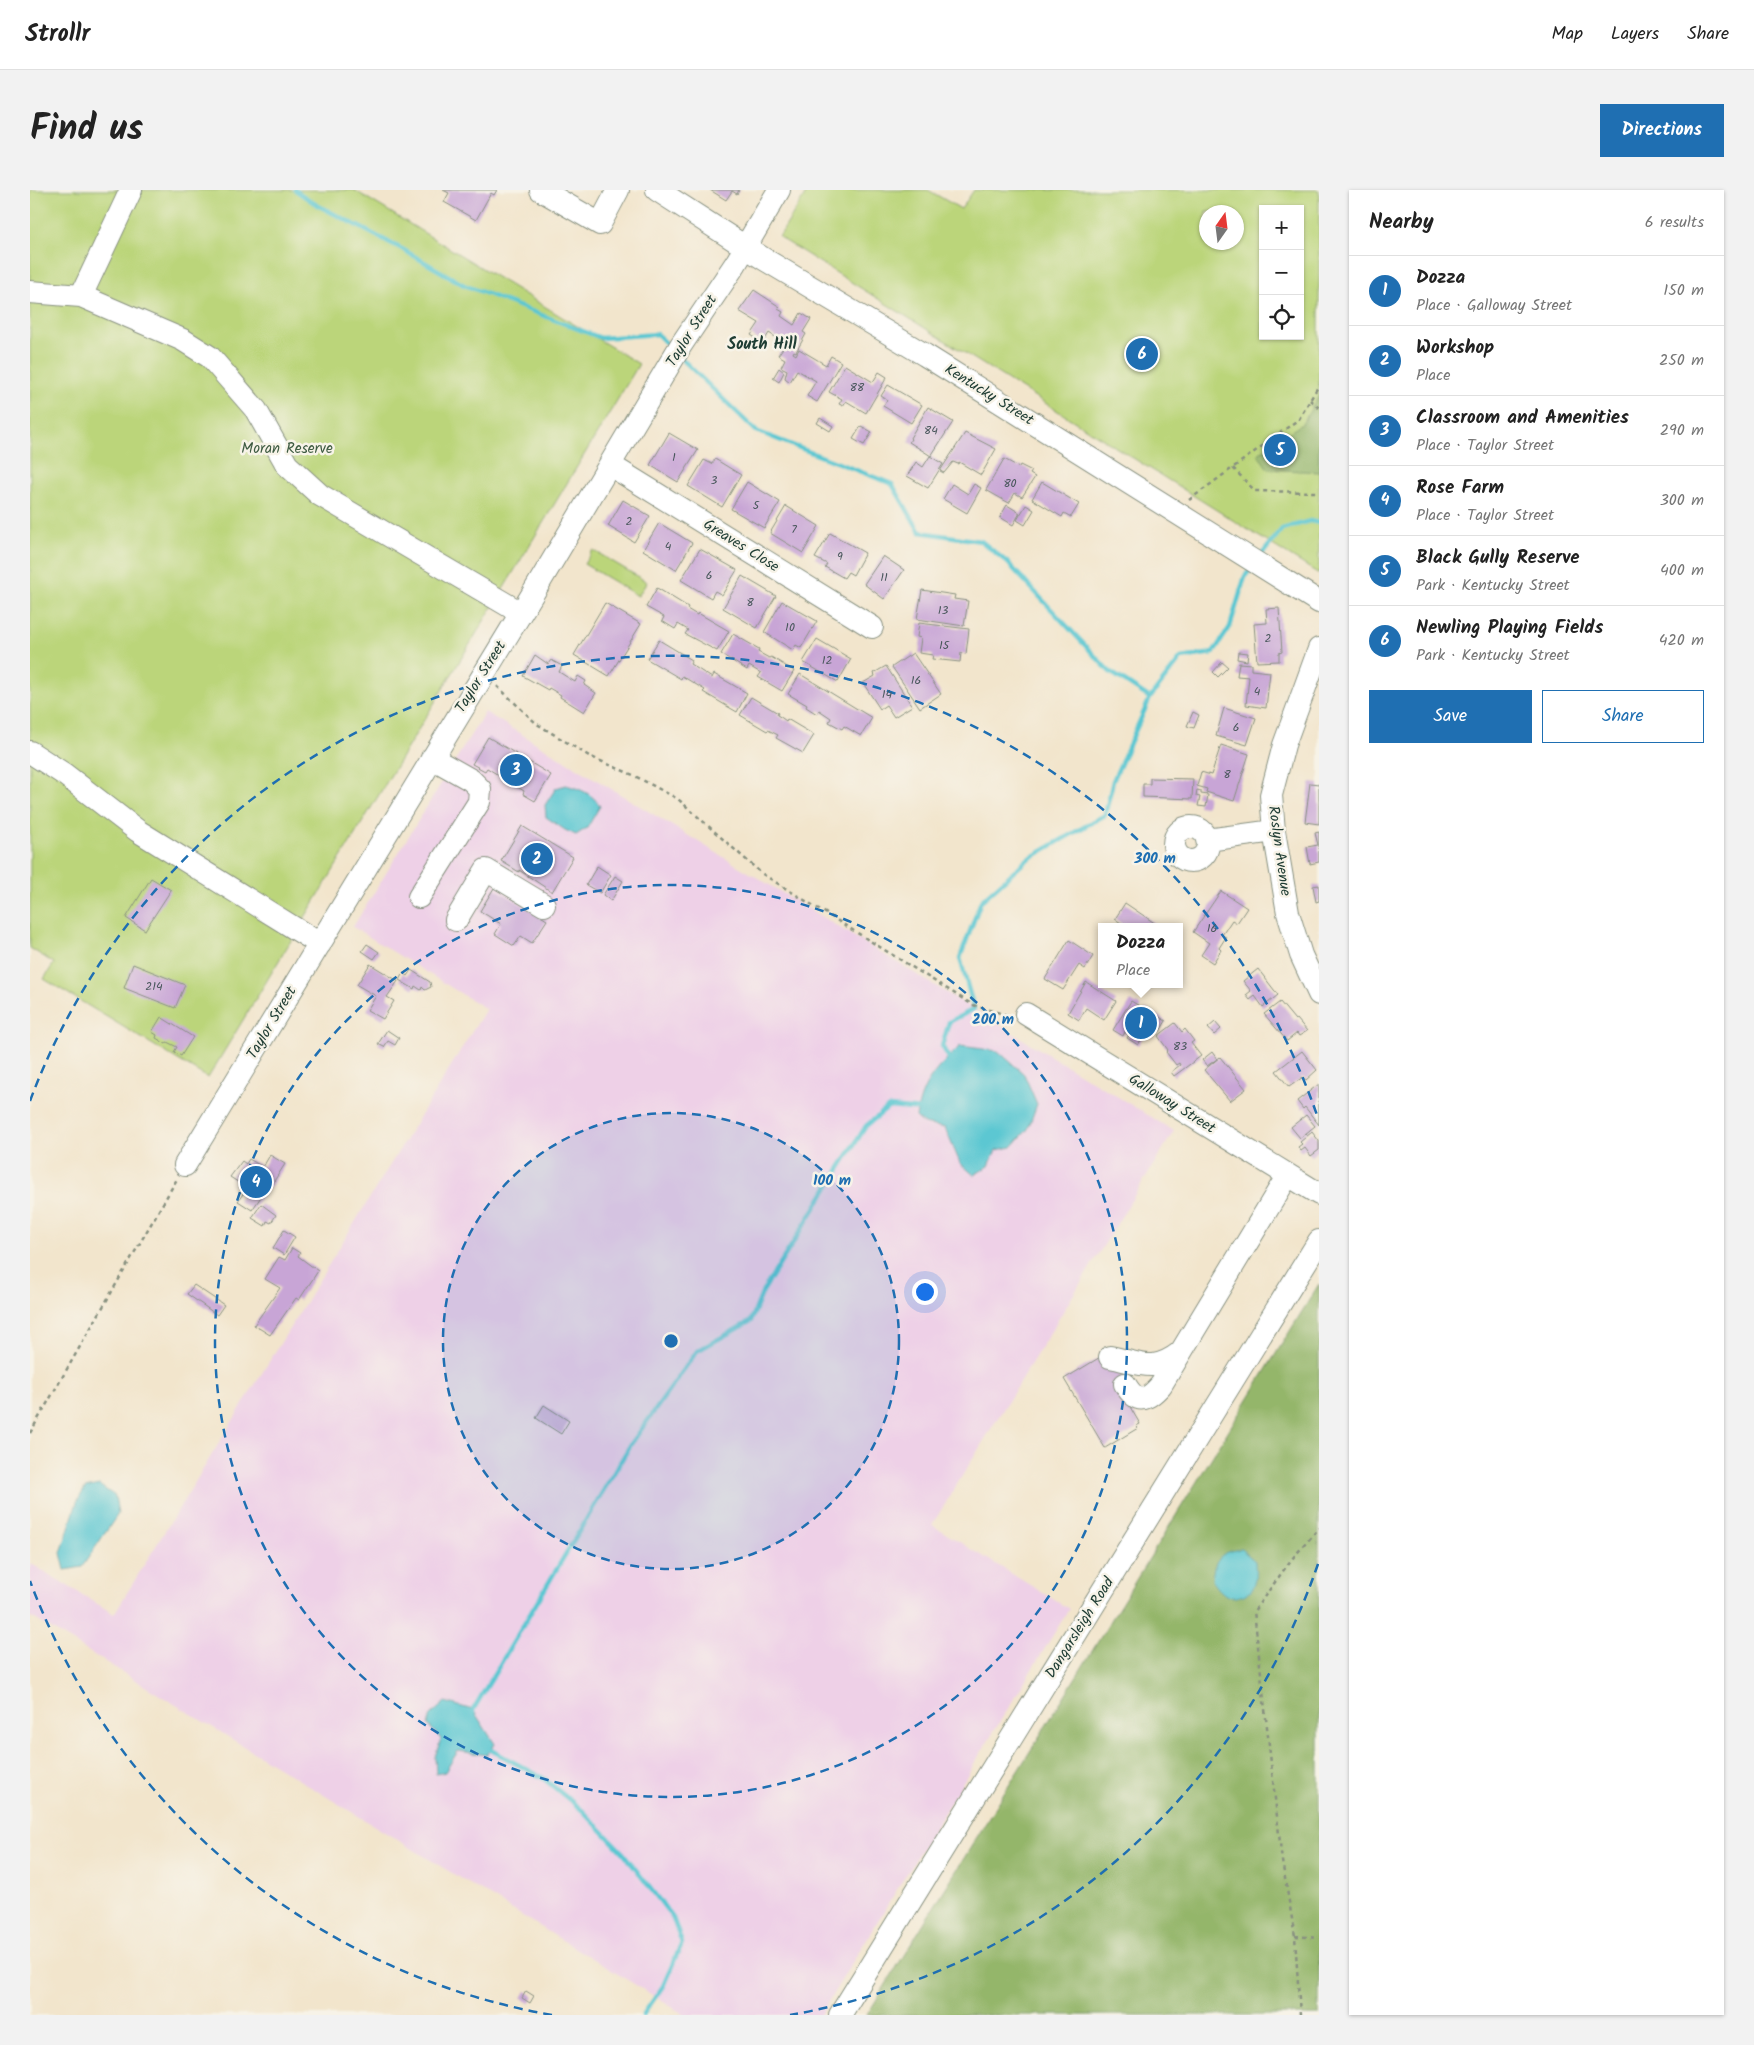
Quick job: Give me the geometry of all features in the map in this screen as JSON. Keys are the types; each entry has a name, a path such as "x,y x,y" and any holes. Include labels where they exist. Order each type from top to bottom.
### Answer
{"street":[{"path":"81,296 131,190"},
{"path":"541,190 600,224 618,190"},
{"name":"Kentucky Street","path":"657,190 745,247 925,355 1319,602"},
{"name":"Taylor Street","path":"185,1165 521,613 681,345 745,247 779,190"},
{"path":"30,292 81,296 182,340 210,357 256,410 287,465 320,495 521,613"},
{"name":"Greaves Close","path":"610,465 872,626"},
{"name":"Roslyn Avenue","path":"1319,649 1306,681 1276,771 1271,795 1274,830 1293,932 1301,955 1319,994"},
{"path":"30,752 64,774 138,831 320,944"},
{"path":"419,897 479,802 480,788 432,758"},
{"path":"1207,840 1274,830"},
{"path":"456,920 486,870 544,905"},
{"name":"Galloway Street","path":"1026,1014 1319,1194"},
{"path":"1125,1384 1130,1393 1137,1398 1152,1395 1161,1385 1288,1175"},
{"name":"Dangarsleigh Road","path":"840,2015 1319,1241"},
{"path":"1111,1358 1149,1366 1159,1365 1181,1352"}],"path":[{"path":"1187,502 1299,419 1319,385"},
{"path":"1310,400 1319,408"},
{"path":"1232,468 1255,491 1319,492"},
{"path":"495,684 537,724 589,756 633,775 678,799 761,873 973,1006 1012,1017 1026,1014"},
{"path":"30,1433 185,1165"},
{"path":"1300,2015 1295,1936 1282,1861 1254,1611 1292,1560 1319,1528"},
{"path":"1295,1936 1319,1938"}],"shaded area":[{"path":"485,712 1174,1131 932,1525 1069,1609 820,2015 685,2015 30,1616 30,1563 114,1614 486,1009 353,927"}],"green space":[{"name":"Moran Reserve","path":"30,190 354,190 639,364 208,1078 44,979 54,963 30,948"},
{"path":"808,190 928,190 961,209 974,190 1319,190 1319,574 779,237"},
{"path":"1319,395 1319,472 1268,469 1258,454 1303,423"},
{"path":"593,550 647,582 638,596 584,564"},
{"path":"1319,1284 1319,2015 867,2015"}],"water":[{"path":"566,785 581,790 600,806 587,828 576,835 546,817 545,805 556,788"},
{"path":"960,1046 998,1051 1024,1074 1037,1104 1028,1129 1012,1147 996,1150 989,1166 974,1175 960,1163 945,1128 924,1124 916,1117 926,1085 937,1070"},
{"path":"99,1485 115,1496 118,1514 82,1567 65,1570 61,1553 77,1502 85,1488"},
{"path":"1241,1549 1255,1561 1254,1585 1248,1593 1230,1597 1219,1589 1212,1580 1214,1567 1223,1555"},
{"path":"445,1702 473,1710 495,1744 487,1755 458,1751 445,1772 436,1774 435,1757 441,1739 428,1725 431,1715"}],"building":[{"path":"443,190 497,190 494,195 491,193 476,220 444,202 449,193"},
{"path":"710,190 739,190 737,194 732,191 726,200"},
{"path":"754,290 780,307 778,309 783,312 781,316 794,325 801,313 811,319 803,332 806,334 796,352 794,351 793,353 796,355 799,349 826,365 831,356 841,362 817,402 807,396 816,381 797,370 790,382 785,378 787,370 781,367 785,359 778,355 785,345 783,342 769,333 763,343 751,335 759,323 739,311"},
{"path":"845,365 873,382 879,372 887,377 866,413 846,401 843,406 839,404 842,399 829,392"},
{"path":"779,368 784,372 779,382 773,378"},
{"path":"888,385 922,405 911,423 883,406 887,400 881,396"},
{"path":"928,407 953,422 931,456 909,442"},
{"path":"820,418 833,426 830,431 817,423"},
{"path":"861,426 872,432 864,445 853,439"},
{"path":"669,433 698,450 678,482 650,465"},
{"path":"965,433 996,449 981,475 959,462 958,464 953,462 944,473 940,471"},
{"path":"930,456 943,464 928,488 907,476 916,462 923,467"},
{"path":"715,459 741,475 722,507 688,486 704,460 712,464"},
{"path":"1004,459 1032,471 1030,474 1035,477 1022,497 1015,493 1009,503 986,490"},
{"path":"747,482 780,502 764,528 731,509"},
{"path":"1042,482 1079,504 1071,517 1064,513 1062,517 1032,499"},
{"path":"952,484 968,494 974,484 981,488 967,513 943,499"},
{"path":"623,500 650,516 634,542 608,526"},
{"path":"1007,505 1020,513 1013,525 1000,517"},
{"path":"1026,505 1034,510 1025,525 1017,520"},
{"path":"786,506 819,526 803,553 770,533"},
{"path":"659,523 692,543 676,570 643,550"},
{"path":"830,533 865,553 853,575 848,572 844,578 825,567 827,564 815,558"},
{"path":"700,549 737,570 722,595 715,591 711,598 681,580"},
{"path":"883,556 904,570 884,599 864,584"},
{"path":"742,576 776,596 757,628 723,608"},
{"path":"657,588 688,607 687,609 697,615 698,613 729,631 717,651 685,634 688,630 678,624 675,629 662,621 664,617 646,607"},
{"path":"922,590 955,595 954,599 968,601 964,626 917,619"},
{"path":"782,601 817,621 801,648 796,645 793,650 764,632"},
{"path":"605,603 641,624 609,676 574,655"},
{"path":"1279,608 1282,652 1279,653 1279,661 1257,662 1254,624 1267,623 1266,609"},
{"path":"919,623 969,629 966,654 961,653 960,662 932,659 933,655 919,653 921,638 917,637"},
{"path":"733,634 759,649 758,652 769,658 771,657 794,671 782,691 758,677 761,673 749,666 747,670 721,654"},
{"path":"817,639 851,659 838,682 803,662"},
{"path":"659,640 692,660 690,664 712,678 714,674 747,693 737,712 703,692 705,690 682,676 681,679 647,659"},
{"path":"1238,652 1248,653 1247,661 1237,659"},
{"path":"913,653 941,694 920,708 892,667"},
{"path":"535,655 548,664 551,660 562,666 559,672 575,682 578,676 586,681 584,685 596,693 584,712 560,697 561,695 523,676"},
{"path":"1222,662 1228,667 1218,677 1213,672"},
{"path":"1239,663 1251,664 1251,670 1270,672 1266,708 1246,705 1249,677 1237,676"},
{"path":"886,666 912,706 894,717 886,705 880,709 863,683 875,676 874,673"},
{"path":"800,674 872,718 861,736 844,726 842,729 829,722 831,718 819,710 817,714 806,707 807,705 788,694"},
{"path":"751,697 778,713 777,715 786,721 787,719 814,735 803,753 776,738 778,735 767,731 740,715"},
{"path":"1224,708 1256,718 1247,745 1216,736"},
{"path":"1193,712 1199,715 1194,728 1187,726"},
{"path":"488,737 551,775 535,801 523,794 524,791 487,768 485,771 472,764"},
{"path":"1221,745 1249,754 1234,801 1206,792 1207,789 1197,786 1201,772 1211,775"},
{"path":"1150,778 1193,779 1192,799 1143,797 1143,784 1150,784"},
{"path":"1310,783 1319,784 1319,824 1305,822"},
{"path":"1197,790 1201,791 1201,794 1208,795 1206,807 1198,806 1200,797 1196,796"},
{"path":"522,826 573,857 552,892 519,870 519,872 501,861"},
{"path":"1319,832 1319,862 1310,864 1307,847 1318,845 1315,833"},
{"path":"597,866 611,875 600,893 586,885"},
{"path":"615,876 623,881 611,901 603,895"},
{"path":"151,878 171,890 145,930 126,918"},
{"path":"1319,885 1319,901 1316,902 1313,886"},
{"path":"494,888 547,920 532,943 521,936 514,946 495,934 501,924 480,911"},
{"path":"1221,891 1247,908 1237,923 1232,920 1222,935 1226,937 1213,963 1201,955 1209,943 1193,932"},
{"path":"1125,903 1155,923 1121,923 1115,919"},
{"path":"1069,940 1093,956 1085,969 1079,965 1063,990 1045,979"},
{"path":"367,944 379,952 374,959 362,951"},
{"path":"133,964 185,985 175,1008 124,988"},
{"path":"370,964 398,981 387,997 394,1001 383,1019 367,1010 376,996 357,985"},
{"path":"1258,969 1278,995 1263,1007 1255,996 1250,1000 1246,995 1251,991 1243,981"},
{"path":"411,970 430,982 431,987 425,990 422,987 421,990 415,986 414,989 399,980 403,973 407,976"},
{"path":"1086,982 1116,1001 1104,1020 1086,1008 1079,1020 1068,1013"},
{"path":"1131,1001 1141,1007 1137,1013 1141,1016 1146,1009 1166,1021 1160,1031 1150,1025 1138,1045 1127,1038 1129,1035 1125,1032 1123,1036 1113,1030"},
{"path":"1280,1002 1307,1031 1299,1036 1297,1033 1287,1041 1264,1014"},
{"path":"161,1017 193,1037 181,1056 174,1052 177,1047 167,1042 166,1044 156,1038 157,1035 152,1032"},
{"path":"1215,1022 1221,1029 1214,1035 1208,1028"},
{"path":"1175,1023 1182,1032 1185,1029 1194,1041 1191,1043 1201,1056 1174,1076 1171,1072 1180,1065 1179,1063 1176,1065 1166,1052 1168,1050 1158,1036"},
{"path":"387,1030 399,1038 395,1045 388,1041 384,1047 378,1044"},
{"path":"1302,1051 1317,1070 1306,1080 1303,1077 1289,1087 1276,1071"},
{"path":"1212,1052 1217,1059 1207,1066 1202,1060"},
{"path":"1220,1057 1246,1089 1230,1101 1204,1070"},
{"path":"1319,1084 1319,1125 1305,1107 1303,1109 1297,1101"},
{"path":"1306,1115 1315,1126 1300,1138 1291,1127"},
{"path":"1312,1132 1319,1141 1319,1150 1311,1156 1305,1148 1301,1151 1298,1147 1302,1144 1300,1142"},
{"path":"270,1155 285,1164 269,1189 267,1188 252,1210 238,1201 247,1188 230,1177 242,1161 246,1164 249,1159 263,1167"},
{"path":"261,1204 276,1215 271,1223 267,1221 265,1226 252,1218"},
{"path":"284,1230 295,1237 284,1255 273,1248"},
{"path":"292,1248 300,1253 298,1256 318,1271 299,1300 296,1298 270,1335 254,1325 280,1288 265,1279 279,1257 285,1260"},
{"path":"194,1285 224,1305 217,1315 187,1294"},
{"path":"1102,1356 1120,1362 1131,1381 1119,1388 1140,1424 1136,1426 1138,1428 1105,1448 1064,1379"},
{"path":"544,1405 569,1421 561,1434 536,1418"},
{"path":"526,1991 534,1996 530,2003 522,1998"}],"waterway":[{"path":"295,190 317,205 402,249 464,285 601,338 657,334 672,349"},
{"path":"681,358 756,431 892,484 920,532 981,541 1008,563 1109,671 1150,698"},
{"path":"1260,557 1282,529 1310,521 1319,523"},
{"path":"952,1063 942,1046 949,1022 974,1009 960,958 981,901 1028,859 1105,815 1113,781 1150,698 1181,658 1213,653 1230,627 1245,576 1253,567"},
{"path":"473,1714 473,1710 631,1444 697,1351 751,1321 763,1291 866,1126 889,1107 923,1110"},
{"path":"487,1746 543,1778 583,1811 624,1854 673,1918 682,1943 663,1986 643,2015"}],"place":[{"name":"Newling Playing Fields","path":"1142,354"},
{"name":"Black Gully Reserve","path":"1280,450"},
{"name":"Classroom and Amenities","path":"516,770"},
{"name":"Workshop","path":"537,859"},
{"name":"Dozza","path":"1141,1023"},
{"name":"Rose Farm","path":"256,1182"}],"district":[{"name":"South Hill","path":"762,344"}]}
